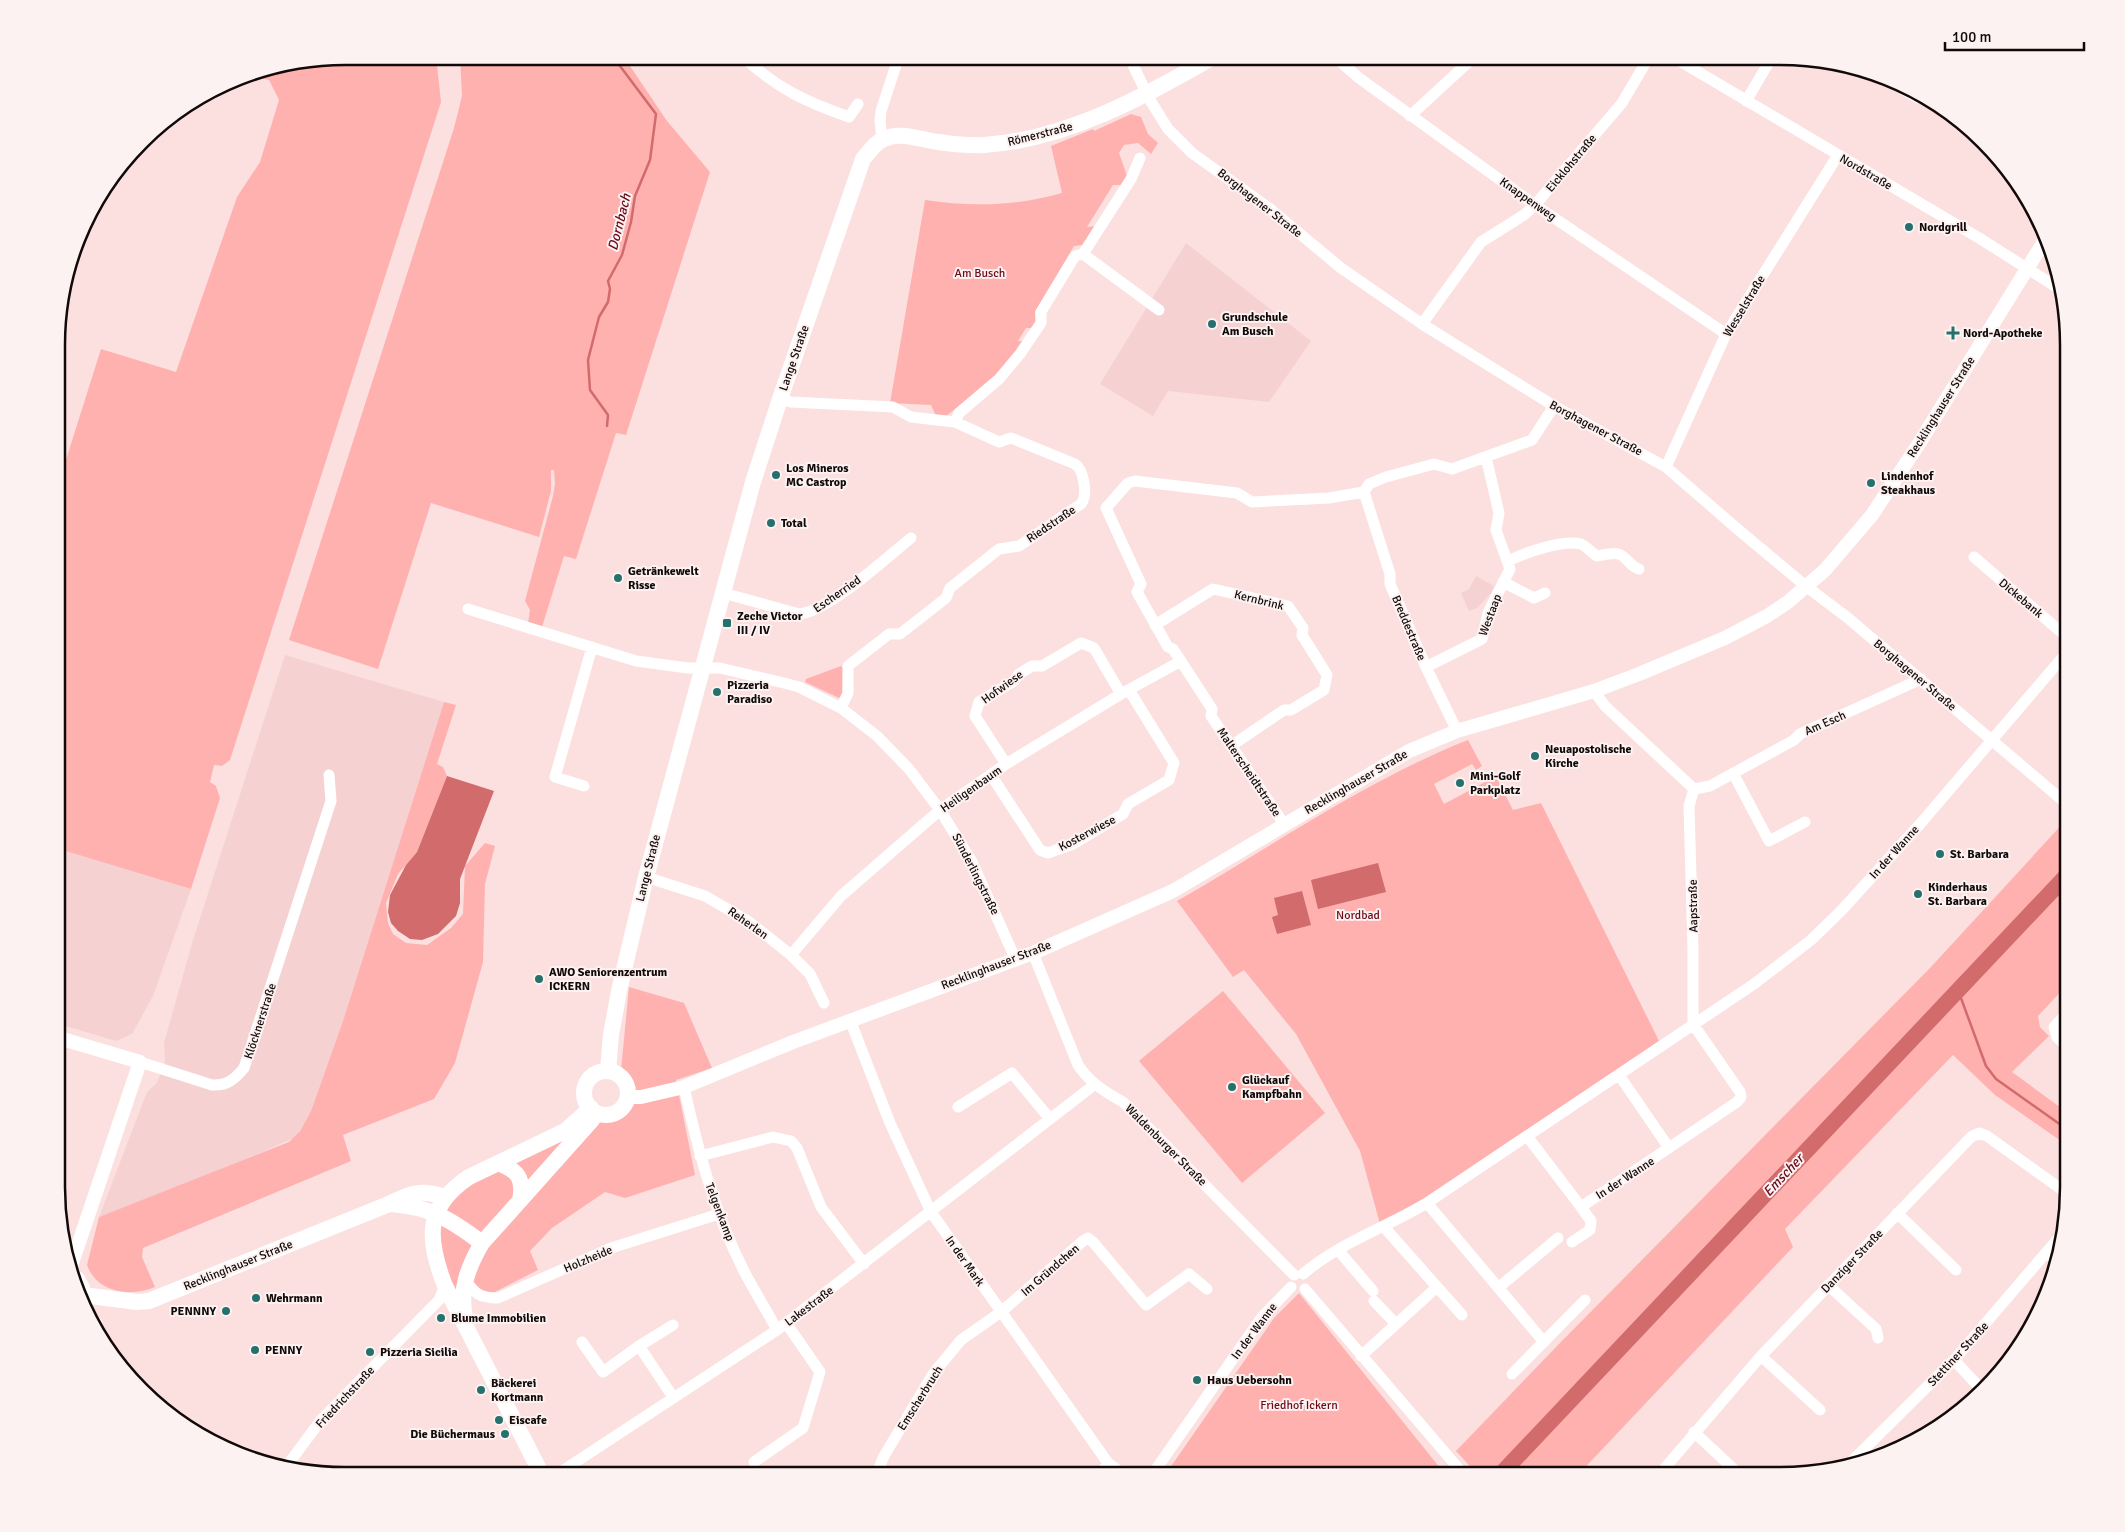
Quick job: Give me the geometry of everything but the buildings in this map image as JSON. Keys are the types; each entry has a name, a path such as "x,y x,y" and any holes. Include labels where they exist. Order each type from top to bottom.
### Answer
{"main road":[{"name":"Römerstraße","path":"882,140 894,136 907,136 937,142 981,146 1023,140 1073,127 1172,80 1199,65"},
{"name":"Lange Straße","path":"608,1071 611,1036 619,991 646,877 753,482 860,166 873,148 882,140"},
{"path":"608,1071 620,1075 627,1085 628,1097 618,1112 605,1115 594,1111 585,1096 586,1083 595,1074 608,1071"},
{"path":"538,1467 445,1286 434,1254 433,1232 436,1212 445,1197 469,1177 566,1131 594,1111"},
{"path":"467,1330 463,1308 465,1280 470,1263 482,1244 594,1111"},
{"path":"498,1163 515,1172 520,1178 522,1185 520,1201"},
{"name":"Recklinghauser Straße","path":"87,1295 137,1302 149,1301 412,1193 421,1192 445,1197"},
{"name":"Recklinghauser Straße","path":"388,1204 412,1206 436,1212 449,1219 482,1244"}],"street":[{"path":"752,65 799,98 849,117 858,104"},
{"path":"882,140 881,111 896,65"},
{"name":"Borghagener Straße","path":"1133,65 1168,129 1192,153 1269,208 1341,268 1422,324 1554,406 1666,467 1807,587 1848,618 1921,679 2060,798"},
{"name":"Knappenweg","path":"1344,65 1358,78 1535,205 1726,334"},
{"path":"1410,116 1465,65"},
{"name":"Eicklohstraße","path":"1422,324 1481,242 1524,215 1535,205 1622,103 1644,65"},
{"name":"Nordstraße","path":"1687,65 2027,267 2053,285"},
{"path":"1746,100 1767,65"},
{"name":"Wesselstraße","path":"1666,467 1726,334 1838,155"},
{"path":"954,422 959,413 999,379 1042,323 1041,312 1075,256 1083,254 1131,179 1140,158"},
{"name":"Recklinghauser Straße","path":"628,1097 642,1097 684,1087 850,1020 1033,952 1173,891 1388,762 1457,731 1594,691 1725,638 1767,616 1807,587 1858,534 1886,496 2042,245"},
{"path":"1083,254 1159,310"},
{"name":"Riedstraße","path":"780,399 791,402 894,407 911,417 954,422 999,442 1011,438 1075,464 1082,472 1084,500 1019,546 999,548 950,588 946,598 900,634 889,634 848,666 848,693 841,708"},
{"path":"1364,492 1369,484 1396,475 1434,464 1452,469 1532,440 1554,406"},
{"path":"1486,457 1499,514 1496,530 1508,562 1520,556 1562,544 1582,544 1597,556 1616,553 1622,555 1634,567 1639,569"},
{"name":"Malterscheidtstraße","path":"1284,824 1211,716 1212,709 1173,649 1168,647 1155,624 1138,592 1142,584 1107,514 1106,508 1128,483 1135,481 1237,493 1252,502 1329,498 1364,492"},
{"name":"Breddestraße","path":"1364,492 1390,574 1390,584 1426,667 1457,731"},
{"name":"Escherried","path":"723,593 799,614 809,614 844,592 911,538"},
{"name":"Dickebank","path":"1974,557 2060,631"},
{"name":"Westaap","path":"1426,667 1482,639 1488,613 1510,569 1508,562"},
{"path":"1503,582 1534,598 1545,594"},
{"name":"Kernbrink","path":"1155,624 1213,589 1288,606 1304,628 1302,635 1326,675 1324,690 1291,710 1284,710 1231,746"},
{"path":"468,609 636,661 702,668"},
{"name":"Hofwiese","path":"1006,764 975,716 979,702 1014,681 1018,674 1032,666 1042,666 1081,643 1094,648 1125,692"},
{"path":"584,786 556,776 592,647"},
{"name":"Heiligenbaum","path":"791,955 841,896 940,810 1006,764 1125,692 1181,661"},
{"name":"In der Wanne","path":"1298,1274 1338,1250 1427,1203 1761,978 1811,940 1842,911 2060,661"},
{"name":"Sünderlingstraße","path":"702,668 720,668 799,687 841,708 877,736 909,769 940,810 972,862 1015,958"},
{"name":"Am Esch","path":"1694,789 1710,786 1794,740 1800,734 1921,679"},
{"path":"1594,691 1605,706 1694,789"},
{"name":"Kosterwiese","path":"991,775 1040,850 1048,853 1072,844 1124,814 1128,804 1169,780 1174,763 1125,692"},
{"path":"1733,773 1769,840 1805,822"},
{"name":"Klöcknerstraße","path":"140,1062 220,1085 236,1078 244,1068 331,801 329,776"},
{"name":"Aapstraße","path":"1693,1024 1693,939 1689,806 1694,789"},
{"name":"Reherlen","path":"646,877 705,896 729,909 791,955 810,974 824,1003"},
{"name":"Waldenburger Straße","path":"1033,952 1078,1065 1094,1085 1123,1102 1298,1274"},
{"name":"In der Mark","path":"850,1020 890,1124 931,1212 1108,1463 1113,1467"},
{"path":"2060,1021 2054,1027 2057,1038 2060,1041"},
{"name":"In der Wanne","path":"1581,1207 1737,1102 1741,1097 1740,1092 1693,1024"},
{"path":"65,1040 140,1062 74,1256"},
{"path":"958,1107 1012,1073 1050,1119"},
{"path":"1619,1075 1669,1148"},
{"name":"Lakestraße","path":"568,1467 782,1327 1094,1085"},
{"name":"Telgenkamp","path":"684,1087 700,1156 719,1214 744,1272 782,1327 820,1372 802,1428 754,1462"},
{"name":"Danziger Straße","path":"1665,1467 1761,1356 1971,1137 1979,1133 1987,1136 2028,1163 2060,1188"},
{"path":"1527,1136 1591,1221 1590,1230 1572,1242"},
{"path":"700,1156 773,1137 791,1141 797,1148 821,1207 864,1264"},
{"path":"1427,1203 1544,1342"},
{"path":"1897,1213 1956,1270"},
{"name":"Holzheide","path":"465,1280 475,1292 484,1298 498,1298 611,1248 719,1214"},
{"path":"1384,1227 1462,1316"},
{"name":"Im Gründchen","path":"1001,1312 1088,1238 1146,1305 1189,1274 1207,1289"},
{"path":"1498,1288 1558,1238"},
{"name":"Stettiner Straße","path":"1861,1454 1954,1360 2054,1244"},
{"path":"1338,1250 1396,1324"},
{"path":"2047,1253 2051,1256"},
{"path":"1298,1274 1308,1282 1305,1289 1297,1292 1291,1287 1290,1279 1298,1274"},
{"path":"1828,1285 1876,1329 1878,1338"},
{"name":"Friedrichstraße","path":"290,1462 321,1420 439,1300 445,1286"},
{"name":"In der Wanne","path":"1158,1467 1262,1317 1291,1287"},
{"path":"1361,1356 1438,1287"},
{"path":"1305,1289 1457,1467"},
{"path":"1512,1374 1585,1300"},
{"name":"Emscherbruch","path":"879,1467 933,1374 961,1340 1001,1312"},
{"path":"582,1342 603,1372 639,1346 673,1325"},
{"path":"639,1346 673,1397"},
{"path":"1761,1356 1820,1410"},
{"path":"1954,1360 1978,1385"},
{"path":"1694,1432 1731,1467"},
{"path":"1106,1467 1108,1463"}],"shaded area":[{"name":"Grundschule Am Busch","path":"1186,243 1311,341 1269,402 1168,391 1153,416 1100,384"},
{"path":"1476,576 1494,586 1491,593 1477,608 1469,611 1461,593 1469,589"},
{"path":"285,655 444,702 343,1021 311,1111 296,1137 212,1174 99,1217 147,1092 156,1084 165,1063 164,1043 193,940"},
{"path":"447,776 494,791 460,879 460,903 456,916 438,934 422,940 410,939 398,931 391,923 388,912 390,895 406,865 417,852"},
{"path":"65,851 191,889 153,996 132,1034 116,1041 65,1026"},
{"path":"1378,863 1386,892 1318,909 1311,880"},
{"path":"1302,891 1311,925 1277,934 1272,917 1278,915 1274,898"}],"green space":[{"path":"437,65 441,102 230,760 222,766 214,765 210,782 216,786 220,798 191,889 65,851 65,463 101,349 176,372 237,197 260,162 279,100 269,80 261,78 309,67"},
{"path":"460,65 629,65 667,121 710,172 626,435 616,433 576,559 564,556 542,627 528,623 530,610 525,601 553,496 555,484 554,470 551,470 551,491 539,537 431,503 378,669 289,640 454,128 462,96"},
{"name":"Am Busch","path":"1131,114 1141,117 1148,134 1158,143 1151,154 1138,143 1124,145 1119,153 1127,176 1121,185 1113,185 1087,227 1096,226 1084,245 1074,246 1035,312 1036,324 1034,328 1026,328 1018,341 1025,341 995,378 945,417 937,418 931,405 890,403 925,200 959,204 994,204 1028,201 1062,193 1051,146 1093,129 1094,131"},
{"path":"841,666 843,668 842,696 839,698 805,682 806,679"},
{"path":"444,702 456,705 437,764 443,767 447,776 417,852 398,874 386,903 388,923 393,934 406,943 427,945 451,928 463,914 465,866 485,843 495,846 485,884 483,962 455,1063 434,1099 343,1135 351,1161 143,1248 142,1257 155,1287 135,1292 125,1292 106,1287 98,1282 87,1265 99,1217 289,1142 300,1131 311,1111 343,1021"},
{"name":"Nordbad","path":"1468,740 1482,766 1476,770 1472,764 1434,784 1444,804 1487,781 1484,776 1493,771 1513,810 1541,803 1659,1041 1423,1199 1380,1224 1360,1151 1296,1034 1244,970 1233,977 1177,901 1356,794 1430,756"},
{"path":"2060,827 2060,993 2038,1016 2040,1027 2049,1036 2012,1072 2060,1107 2060,1140 1995,1095 1953,1055 1785,1229 1793,1247 1585,1467 1471,1467 1456,1451 1930,968"},
{"path":"629,987 684,1003 712,1068 676,1080 695,1175 625,1198 605,1192 552,1228 530,1251 538,1270 493,1293 453,1292 438,1249 438,1226 457,1191 600,1120 609,1119 629,1109 632,1084 621,1070"},
{"name":"Glückauf Kampfbahn","path":"1223,991 1325,1113 1242,1183 1139,1061"},
{"name":"Friedhof Ickern","path":"1299,1293 1440,1467 1171,1467 1274,1318"}],"waterway":[{"name":"Dornbach","path":"607,426 608,415 590,390 588,360 599,317 608,302 610,289 608,281 622,255 631,222 635,196 650,160 656,114 619,65"},
{"name":"Emscher","path":"1508,1467 2060,882"},
{"path":"1958,990 1986,1066 1996,1079 2060,1124"}],"place":[{"name":"Nordgrill","path":"1909,227"},
{"name":"Grundschule Am Busch","path":"1212,324"},
{"name":"Nord-Apotheke","path":"1953,333"},
{"name":"Los Mineros MC Castrop","path":"776,475"},
{"name":"Lindenhof Steakhaus","path":"1871,483"},
{"name":"Total","path":"771,523"},
{"name":"Getränkewelt Risse","path":"618,578"},
{"name":"Zeche Victor III / IV","path":"727,623"},
{"name":"Pizzeria Paradiso","path":"717,692"},
{"name":"Neuapostolische Kirche","path":"1535,756"},
{"name":"Mini-Golf Parkplatz","path":"1460,783"},
{"name":"St. Barbara","path":"1940,854"},
{"name":"Kinderhaus St. Barbara","path":"1918,894"},
{"name":"AWO Seniorenzentrum ICKERN","path":"539,979"},
{"name":"Glückauf Kampfbahn","path":"1232,1087"},
{"name":"Wehrmann","path":"256,1298"},
{"name":"PENNNY","path":"226,1311"},
{"name":"Blume Immobilien","path":"441,1318"},
{"name":"PENNY","path":"255,1350"},
{"name":"Pizzeria Sicilia","path":"370,1352"},
{"name":"Haus Uebersohn","path":"1197,1380"},
{"name":"Bäckerei Kortmann","path":"481,1390"},
{"name":"Eiscafe","path":"499,1420"},
{"name":"Die Büchermaus","path":"505,1434"}]}
